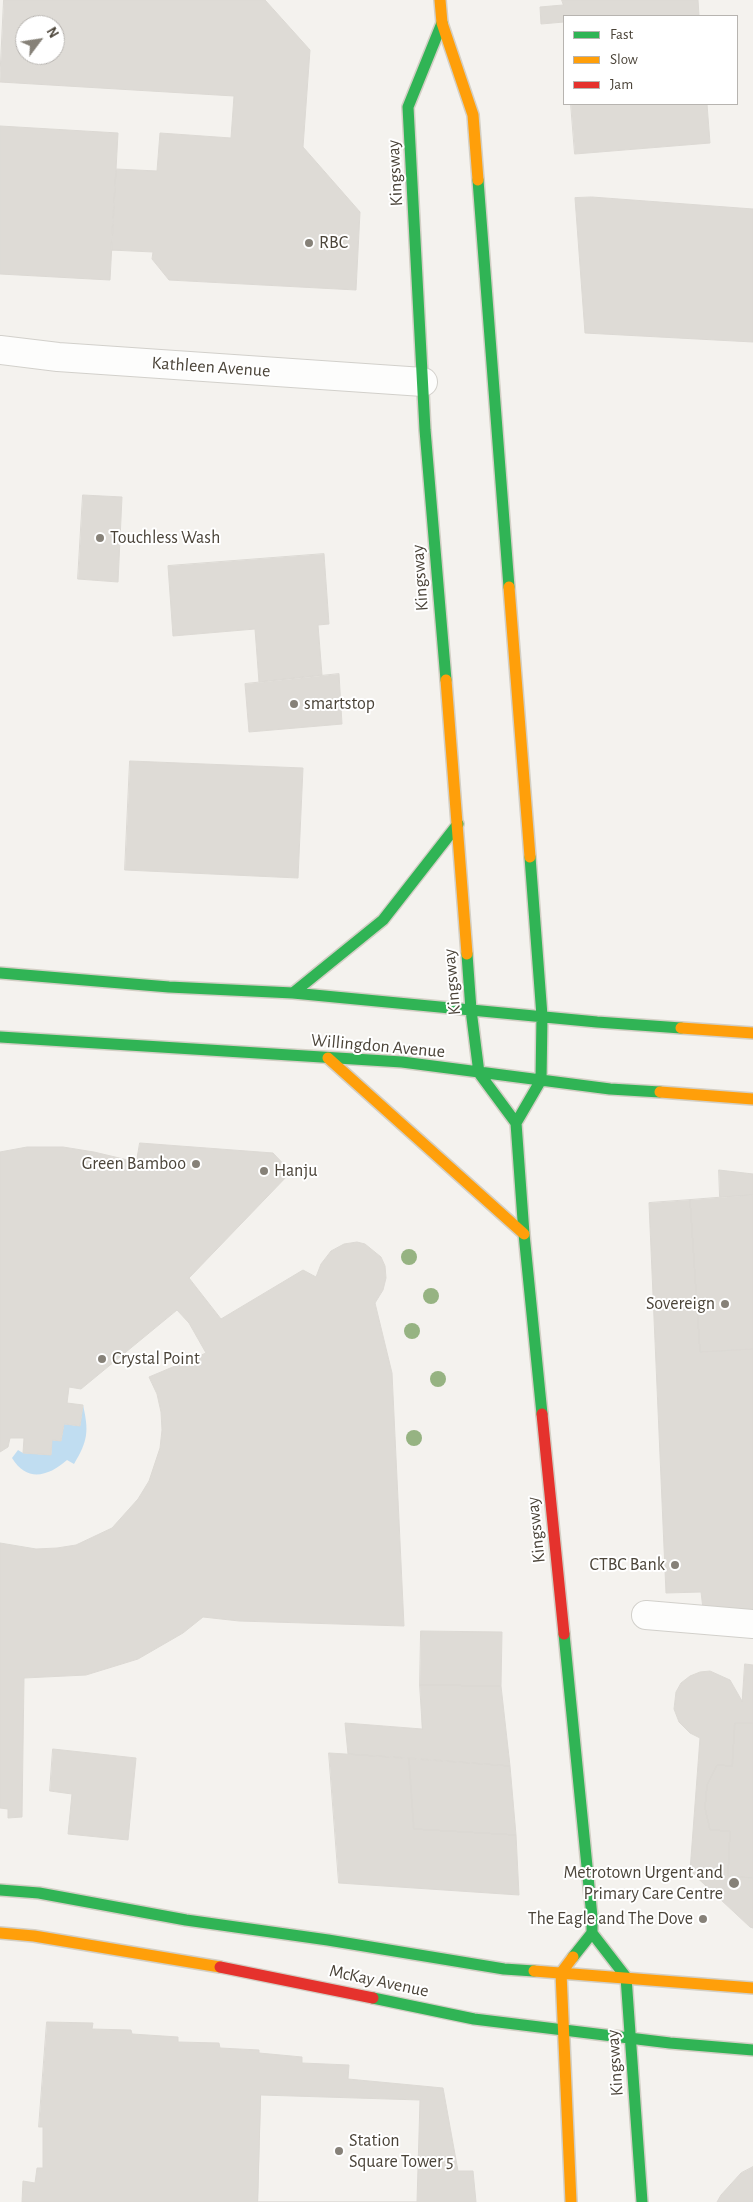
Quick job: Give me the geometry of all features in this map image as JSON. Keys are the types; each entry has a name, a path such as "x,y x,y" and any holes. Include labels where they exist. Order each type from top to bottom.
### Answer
{"main road":[{"name":"Kingsway","path":"440,0 442,23 473,115 542,1016 541,1080 516,1123 517,1161 592,1934"},
{"name":"Kingsway","path":"442,23 408,107 425,430 458,824 471,1010 479,1073 516,1123"},
{"path":"293,993 383,920 458,824"},
{"path":"0,973 169,987 293,993 597,1022 753,1033"},
{"name":"Willingdon Avenue","path":"0,1038 402,1062 610,1088 753,1099"},
{"path":"328,1058 524,1234"},
{"name":"McKay Avenue","path":"0,1890 47,1895 186,1920 328,1940 504,1969 753,1988"},
{"name":"McKay Avenue","path":"0,1933 34,1936 270,1976 474,2019 565,2032 753,2050"},
{"path":"571,2202 561,1973 592,1934 626,1978"},
{"name":"Kingsway","path":"626,1978 642,2202"}],"street":[{"name":"Kathleen Avenue","path":"0,350 58,357 423,382"},
{"path":"646,1615 753,1624"}],"water":[{"path":"83,1405 86,1436 74,1464 67,1460 53,1470 38,1474 31,1474 18,1466 12,1458 18,1450 23,1453 51,1455 52,1440 61,1441 64,1424 80,1426"}],"building":[{"path":"4,0 265,0 310,50 303,147 360,212 356,290 169,280 152,259 153,252 111,250 116,169 157,171 160,133 231,138 234,96 0,82"},
{"path":"562,0 698,0 699,15 563,15 563,22 541,24 540,7 563,5"},
{"path":"571,105 707,105 710,143 575,154"},
{"path":"0,126 118,133 110,280 0,274"},
{"path":"592,197 753,209 753,342 585,333 575,198"},
{"name":"Touchless Wash","path":"83,495 122,497 118,582 78,579"},
{"path":"324,554 329,624 318,625 322,675 259,682 255,629 173,636 168,566"},
{"name":"smartstop","path":"339,674 342,724 249,732 245,684"},
{"path":"130,761 303,768 298,878 125,870"},
{"path":"140,1143 273,1153 291,1172 189,1278 221,1319 303,1270 316,1277 321,1264 331,1251 344,1244 357,1242 365,1244 381,1257 385,1266 386,1278 383,1290 375,1303 392,1373 404,1626 239,1621 203,1617 183,1633 138,1659 86,1675 24,1678 22,1817 8,1818 8,1809 0,1808 0,1543 36,1549 57,1548 76,1545 112,1528 138,1499 149,1481 160,1448 161,1412 157,1394 149,1377 206,1353 189,1323 177,1310 81,1389 69,1387 67,1403 83,1405 80,1426 64,1424 61,1441 52,1440 51,1455 23,1453 24,1438 10,1438 8,1447 0,1452 0,1152 27,1147 63,1147 136,1162"},
{"path":"719,1170 753,1174 753,1195 720,1197"},
{"name":"Sovereign","path":"753,1195 753,1349 700,1352 690,1200"},
{"path":"690,1200 700,1352 753,1349 753,1620 704,1617 701,1592 666,1593 649,1203"},
{"path":"421,1631 502,1632 501,1686 420,1685"},
{"path":"745,1664 753,1665 753,1723 735,1723 732,1766 717,1765 707,1785 705,1808 710,1830 730,1831 728,1876 753,1878 753,1928 690,1871 700,1738 690,1733 679,1722 674,1709 676,1692 681,1683 690,1676 700,1672 710,1671 730,1680 742,1701"},
{"path":"420,1685 501,1686 510,1766 348,1754 345,1723 422,1729"},
{"path":"735,1723 753,1723 753,1878 728,1876 730,1831 710,1830 705,1808 707,1785 717,1765 732,1766"},
{"path":"53,1749 136,1758 128,1840 68,1834 72,1794 50,1791"},
{"path":"329,1753 409,1758 414,1829 516,1835 519,1895 339,1883"},
{"path":"409,1758 510,1766 516,1835 414,1829"},
{"path":"47,2022 93,2023 92,2029 131,2030 132,2034 178,2037 178,2042 219,2043 220,2048 259,2050 259,2053 302,2057 302,2063 349,2065 348,2079 443,2088 458,2171 473,2171 476,2202 22,2202 23,2181 35,2183 37,2168 43,2168 43,2127 39,2127"},
{"name":"Station Square Tower 5","path":"261,2095 420,2100 417,2202 258,2202"},
{"path":"753,2167 753,2202 717,2202 741,2173"}],"traffic: fast":[{"path":"442,23 408,107 425,430 446,680"},
{"path":"478,180 509,587"},
{"path":"293,993 383,920 458,824"},
{"path":"530,857 542,1016 541,1080 516,1123 524,1234 542,1414"},
{"path":"467,954 471,1010 479,1073 516,1123"},
{"path":"0,973 169,987 293,993 597,1022 681,1028"},
{"path":"0,1037 402,1062 610,1089 660,1092"},
{"path":"564,1634 592,1917 592,1933 573,1957"},
{"path":"0,1890 39,1893 186,1920 328,1940 504,1969 534,1971"},
{"path":"592,1933 626,1977 642,2202"},
{"path":"373,1998 474,2019 670,2043 753,2050"}],"traffic: slow":[{"path":"440,0 442,23 473,115 478,180"},
{"path":"509,587 530,857"},
{"path":"446,680 467,954"},
{"path":"681,1028 753,1033"},
{"path":"328,1058 524,1234"},
{"path":"660,1092 753,1099"},
{"path":"0,1933 34,1936 220,1967"},
{"path":"571,2202 561,1973 573,1957"},
{"path":"534,1971 753,1988"}],"traffic: jam":[{"path":"542,1414 564,1634"},
{"path":"220,1967 373,1998"}],"place":[{"name":"RBC","path":"309,243"},
{"name":"Touchless Wash","path":"100,538"},
{"name":"smartstop","path":"294,704"},
{"name":"Green Bamboo","path":"196,1164"},
{"name":"Hanju","path":"264,1171"},
{"name":"Sovereign","path":"725,1304"},
{"name":"Crystal Point","path":"102,1359"},
{"name":"CTBC Bank","path":"675,1565"},
{"name":"Metrotown Urgent and Primary Care Centre","path":"734,1883"},
{"name":"The Eagle and The Dove","path":"703,1919"},
{"name":"Station Square Tower 5","path":"339,2151"}]}
